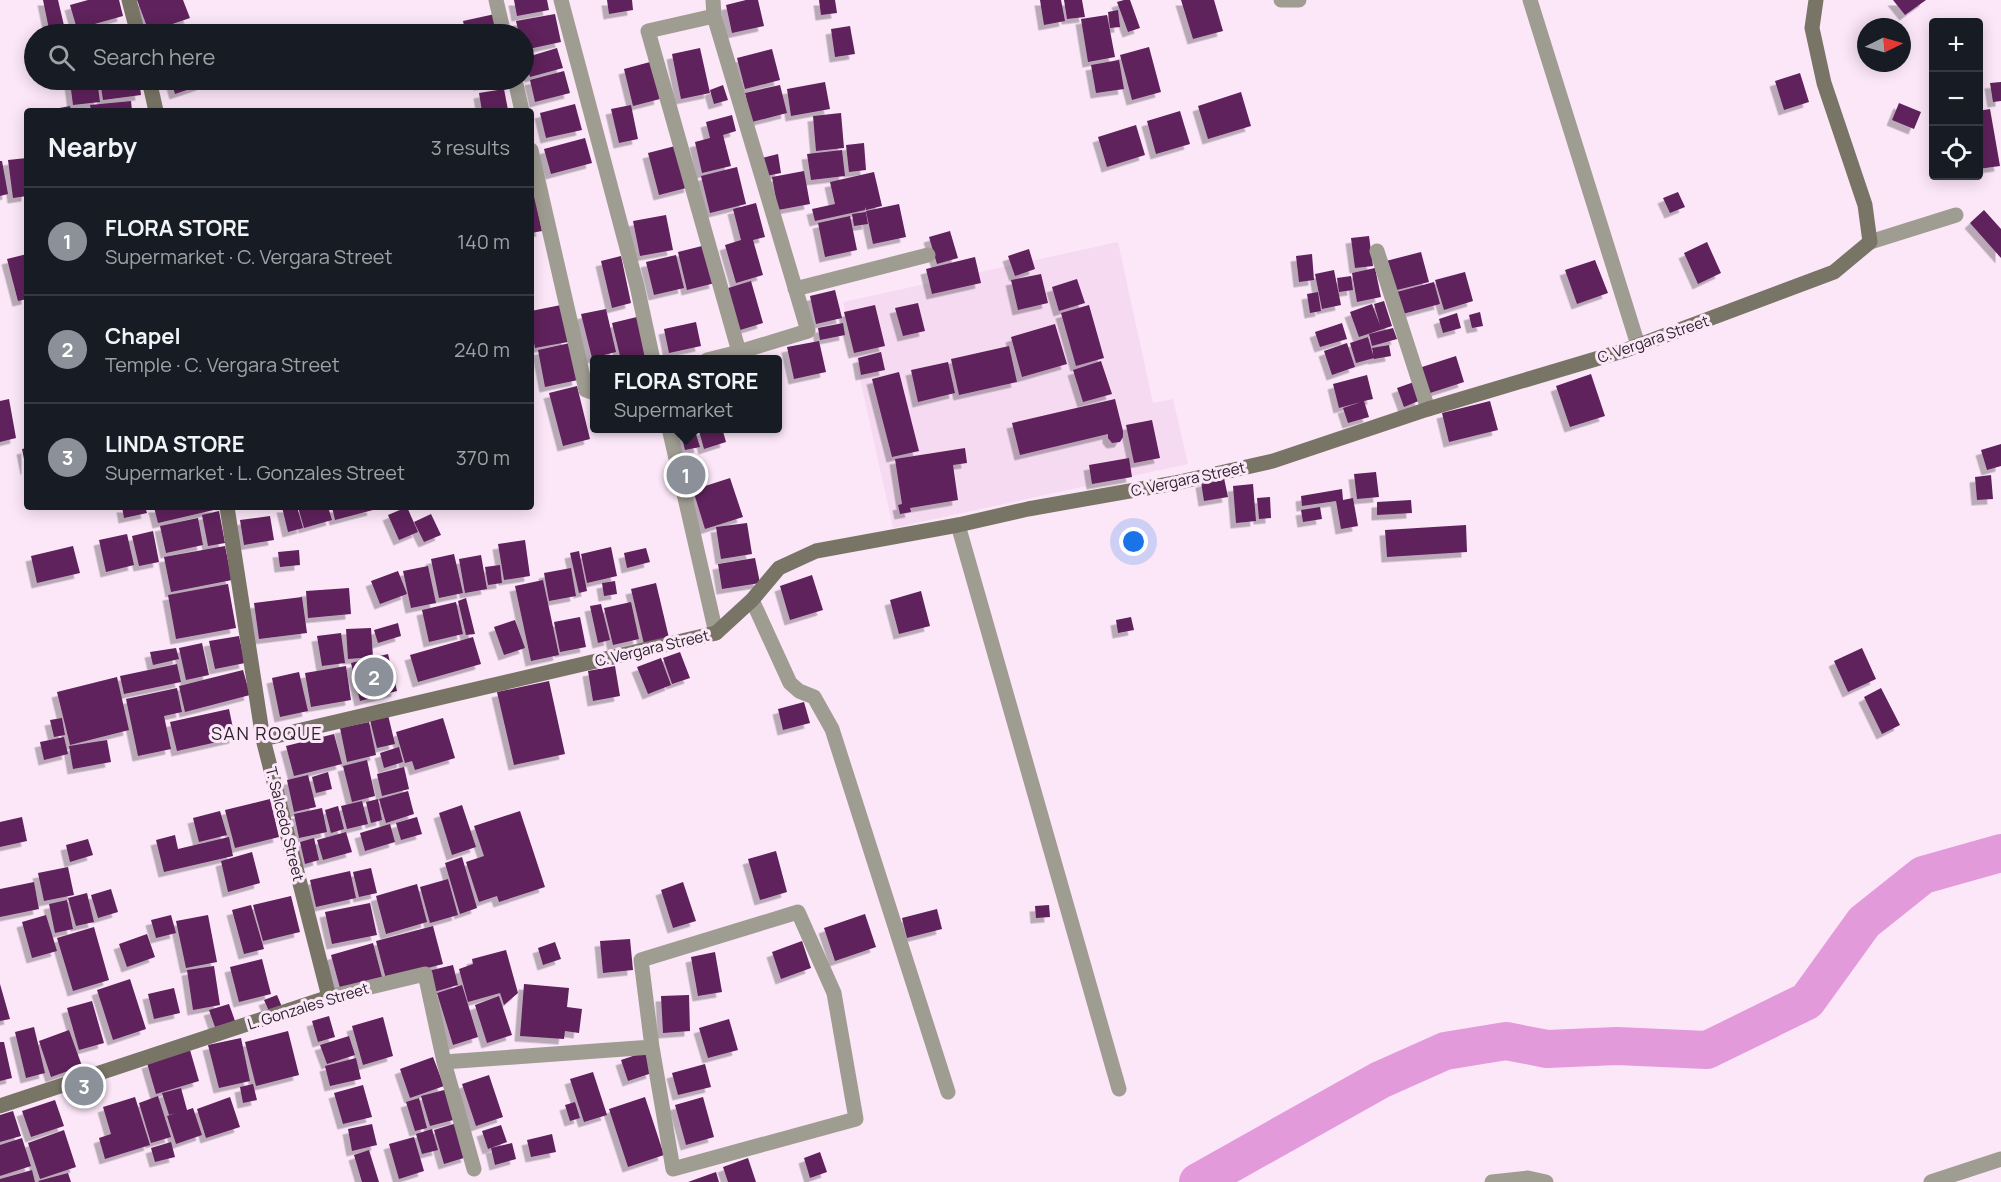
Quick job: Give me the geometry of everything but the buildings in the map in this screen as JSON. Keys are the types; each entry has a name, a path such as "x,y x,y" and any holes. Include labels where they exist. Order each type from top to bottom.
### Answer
{"street":[{"path":"129,0 135,24"},
{"path":"496,0 502,24"},
{"path":"561,0 637,286 652,355"},
{"path":"712,0 714,16 808,331 727,355"},
{"path":"1281,0 1299,0"},
{"path":"1530,0 1638,345"},
{"path":"1816,0 1812,28 1824,83 1865,205 1870,242 1956,215"},
{"path":"714,16 648,31 739,352"},
{"path":"151,90 155,108"},
{"path":"517,90 521,108"},
{"path":"534,163 586,390 590,392"},
{"name":"C. Vergara Street","path":"263,739 716,633 752,600 779,568 816,551 958,525 1028,509 1175,483 1273,461 1638,345 1834,272 1870,242"},
{"path":"1377,251 1428,410"},
{"path":"795,289 928,255"},
{"path":"670,433 716,633"},
{"name":"T. Salcedo Street","path":"227,510 263,739 329,996"},
{"path":"958,525 1119,1089"},
{"path":"752,600 790,683 799,691 814,697 832,729 948,1092"},
{"path":"798,912 834,993 856,1119 673,1169 652,1047 641,960 798,912"},
{"name":"L. Gonzales Street","path":"0,1106 329,996 425,974 444,1062 474,1169"},
{"path":"444,1062 652,1047"},
{"path":"1931,1182 2001,1159"},
{"path":"1492,1182 1528,1178 1546,1182"}],"shaded area":[{"path":"1118,242 1153,403 1173,399 1188,464 893,528 843,302"}],"waterway":[{"path":"1198,1182 1380,1080 1445,1051 1506,1041 1547,1049 1617,1046 1707,1050 1807,1001 1864,922 1923,875 2001,853"}],"place":[{"name":"FLORA STORE","path":"686,475"},
{"name":"Chapel","path":"374,677"},
{"name":"LINDA STORE","path":"84,1086"}],"district":[{"name":"SAN ROQUE","path":"267,733"}]}
